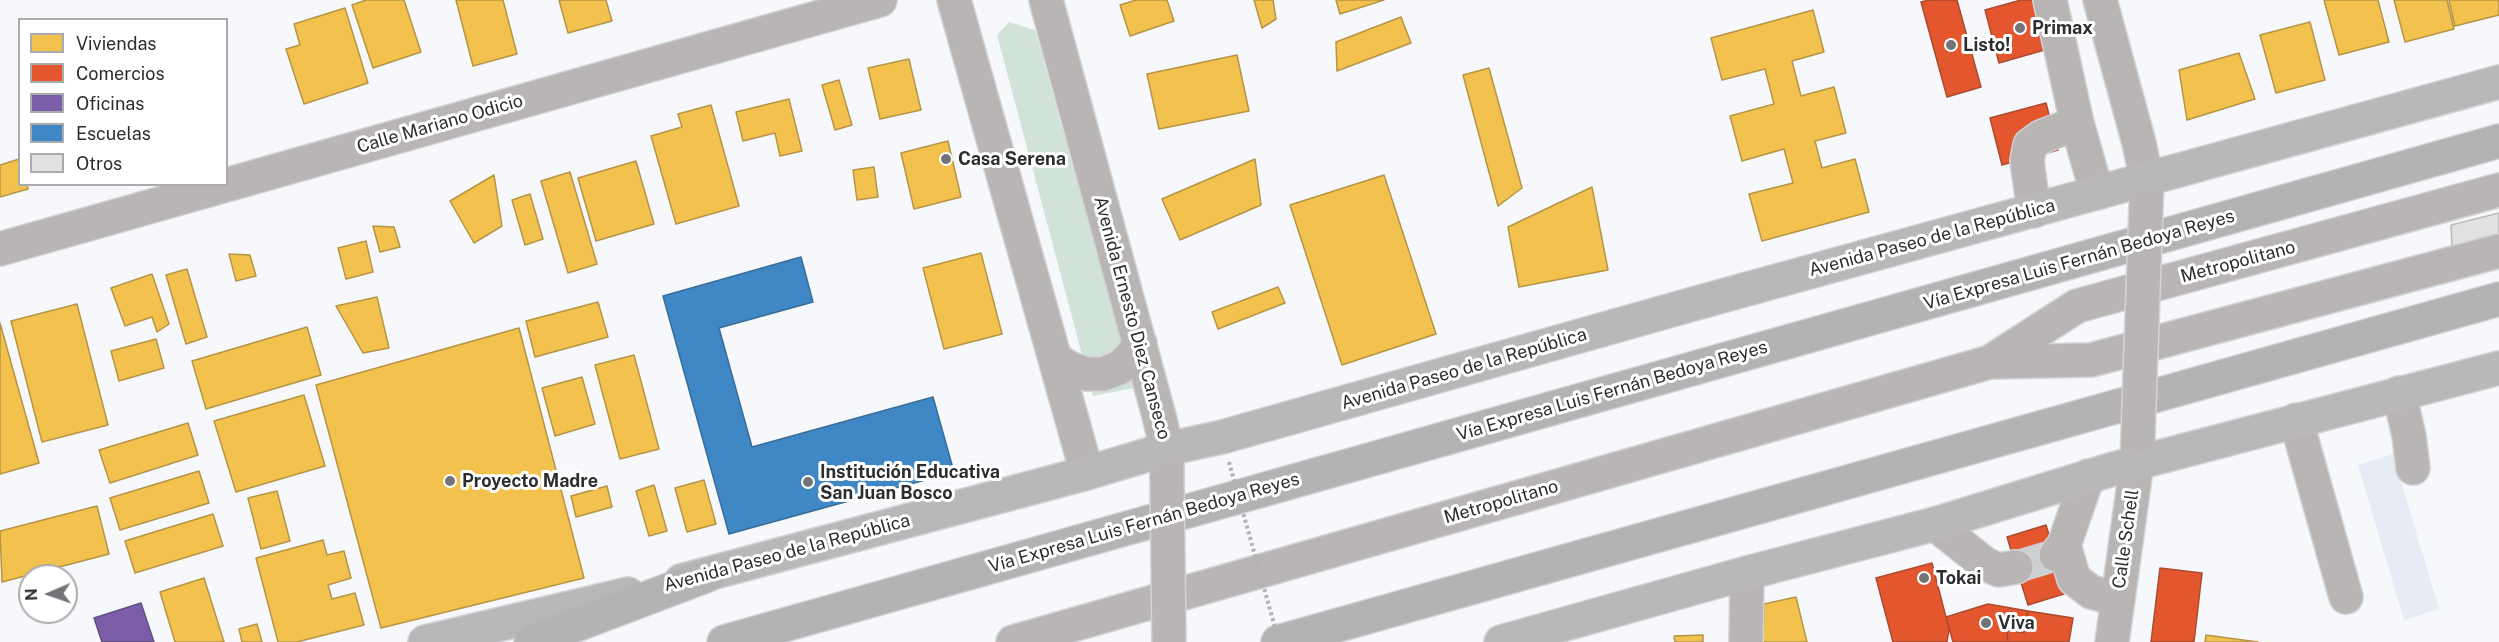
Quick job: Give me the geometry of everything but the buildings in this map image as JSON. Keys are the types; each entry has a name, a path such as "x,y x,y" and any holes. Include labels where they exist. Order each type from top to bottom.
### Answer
{"highway":[{"name":"Vía Expresa Luis Fernán Bedoya Reyes","path":"724,642 2499,141"},
{"path":"1279,642 2499,299"},
{"path":"531,642 708,575"}],"main road":[{"name":"Avenida Paseo de la República","path":"425,642 708,575 1087,473 1167,464 1222,437 2097,193 2146,194 2499,81"},
{"path":"1501,642 1747,573 1935,524 2088,476 2138,449 2296,420 2499,368"}],"street":[{"name":"Calle Mariano Odicio","path":"228,184 880,0"},
{"path":"954,0 1087,473"},
{"name":"Avenida Ernesto Diez Canseco","path":"1046,0 1140,343 1167,464 1169,642"},
{"path":"2050,0 2075,111 2097,193"},
{"name":"Calle Schell","path":"2100,0 2126,96 2146,194 2138,449 2112,642"},
{"path":"2034,211 2027,161 2030,145 2075,111 2126,96"},
{"name":"Calle Mariano Odicio","path":"0,249 223,186"},
{"name":"Metropolitano","path":"1990,362 2077,306 2499,190"},
{"name":"Metropolitano","path":"1013,642 1990,362 2091,360 2499,252"},
{"path":"1055,359 1071,369 1087,374 1103,374 1119,368 1131,357 1140,343"},
{"path":"2399,393 2409,436 2413,468"},
{"path":"2296,420 2346,597"},
{"path":"2088,476 2065,539 2074,579 2091,592 2118,599"},
{"path":"2065,539 2129,514"},
{"path":"1935,524 1985,564 2000,570 2016,567"},
{"path":"1746,642 1747,573"}],"path":[{"path":"1229,462 1279,642"}],"shaded area":[{"path":"2393,454 2439,609 2404,620 2358,465"}],"green space":[{"path":"1009,22 1035,30 1134,388 1093,396 997,35"}],"tunnel":[{"path":"2016,567 2056,555"}],"place":[{"name":"Primax","path":"2020,28"},
{"name":"Listo!","path":"1951,45"},
{"name":"Casa Serena","path":"946,159"},
{"name":"Proyecto Madre","path":"450,481"},
{"name":"Institución Educativa San Juan Bosco","path":"808,482"},
{"name":"Tokai","path":"1924,578"},
{"name":"Viva","path":"1986,623"}]}
